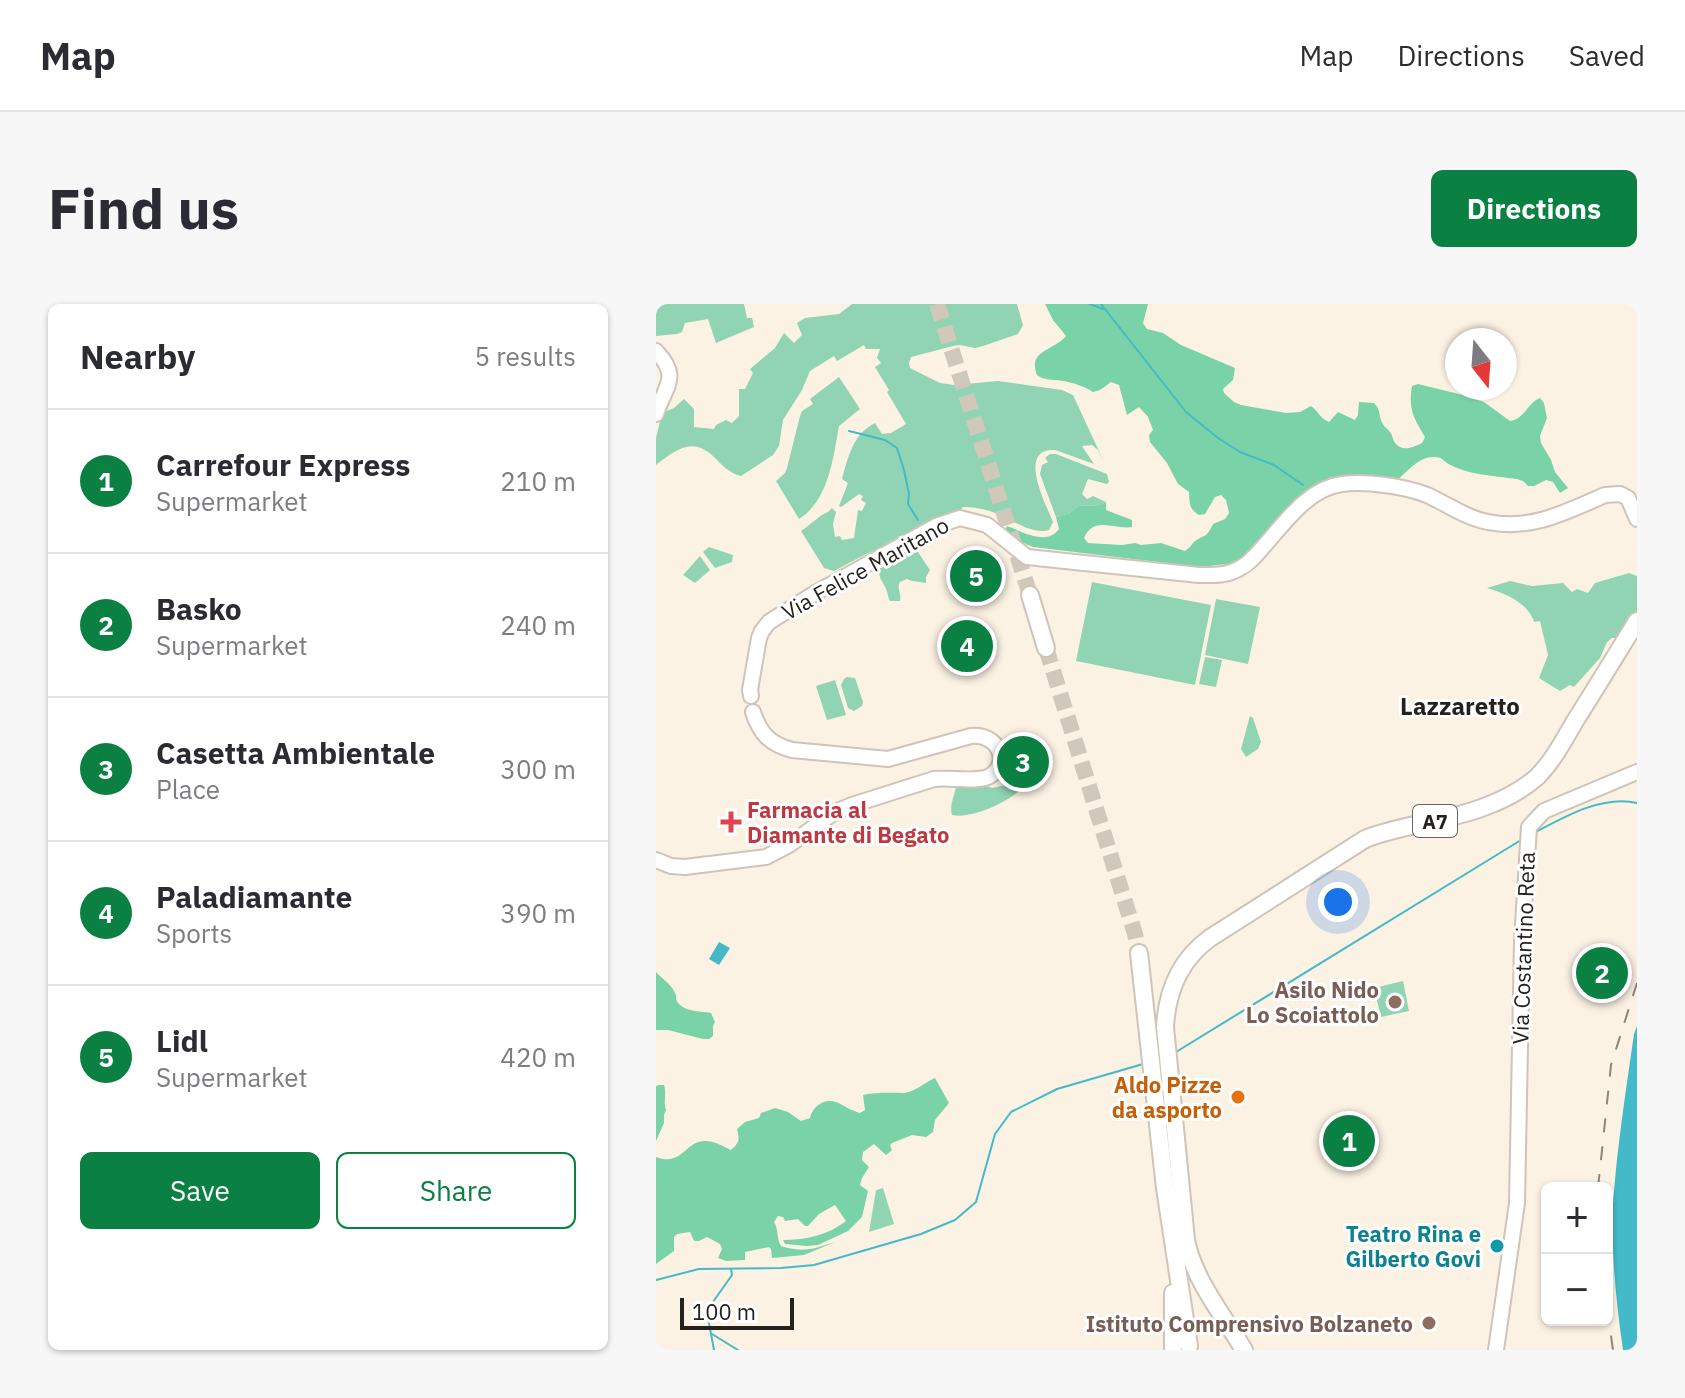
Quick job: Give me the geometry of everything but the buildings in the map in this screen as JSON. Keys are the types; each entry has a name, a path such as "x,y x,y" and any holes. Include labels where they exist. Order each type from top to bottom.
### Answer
{"highway":[{"path":"1030,595 1046,648"},
{"name":"A7","path":"1244,1350 1198,1276 1191,1260 1184,1224 1165,1027 1169,998 1181,967 1210,938 1365,839 1482,808 1522,788 1537,776 1554,755 1637,621"},
{"path":"1139,953 1180,1337"}],"street":[{"path":"656,351 668,364 670,374 656,414"},
{"name":"Via Felice Maritano","path":"751,696 759,638 769,622 900,545 955,519 969,519 987,525 1027,557 1218,575 1242,568 1305,502 1323,489 1341,484 1412,490 1473,518 1498,524 1552,518 1615,493 1628,498 1637,519"},
{"path":"656,860 685,867 766,857 835,812 852,805 934,779 987,777 999,763 995,743 982,735 888,759 792,750 767,739 753,712"},
{"name":"Via Costantino Reta","path":"1496,1350 1517,1211 1522,941 1528,828 1544,811 1637,772"}],"green space":[{"path":"656,304 744,304 747,318 752,318 754,327 716,343 708,319 685,323 682,332 677,334 656,336"},
{"path":"852,304 1017,304 1023,325 1018,334 975,348 960,345 911,357 909,363 910,368 940,383 954,385 998,381 1062,390 1073,395 1104,462 1092,445 1082,446 1094,464 1055,450 1043,452 1037,458 1035,467 1040,491 1053,522 1049,530 1035,530 979,508 963,507 956,516 834,571 824,568 801,531 832,508 836,512 833,524 835,537 840,536 842,540 854,538 858,510 862,511 866,503 861,500 863,496 859,494 839,506 848,483 842,479 852,447 861,433 875,423 882,434 891,433 906,424 875,367 881,363 877,358 880,349 866,349 864,345 837,361 834,356 810,371 783,420 779,446 773,455 741,476 729,471 706,451 691,446 677,450 656,465 656,438 662,413 684,399 694,409 694,427 714,429 726,420 732,423 739,416 739,389 745,389 753,373 750,369 775,348 784,333 794,343 802,335 797,323 805,318 839,314"},
{"path":"1045,304 1148,304 1143,323 1147,329 1163,333 1181,345 1235,368 1233,380 1223,389 1234,402 1286,413 1300,412 1311,406 1329,422 1338,412 1355,420 1359,402 1374,403 1384,426 1402,448 1419,445 1425,437 1413,413 1412,386 1418,384 1445,391 1445,400 1484,402 1510,421 1540,398 1547,418 1540,436 1541,443 1555,472 1568,488 1560,493 1553,482 1546,480 1528,486 1517,479 1456,468 1434,457 1417,463 1396,481 1339,477 1310,488 1287,509 1255,549 1240,561 1227,564 1200,567 1033,547 1005,531 1007,526 1034,536 1048,537 1059,529 1056,517 1070,513 1078,506 1106,502 1106,510 1132,520 1132,527 1093,527 1084,538 1088,543 1161,543 1185,551 1229,513 1226,500 1221,495 1215,497 1205,514 1199,515 1193,510 1189,492 1178,484 1167,463 1150,442 1149,435 1153,430 1148,417 1139,407 1127,415 1119,385 1111,382 1093,392 1075,384 1037,375 1036,360 1066,336"},
{"path":"839,377 860,409 839,426 832,464 823,490 809,511 799,519 776,481 787,468 802,411 813,404 810,399"},
{"path":"1050,454 1107,474 1107,484 1088,479 1082,494 1087,499 1093,496 1106,502 1078,506 1070,513 1056,517 1040,474 1042,465 1048,462 1045,458"},
{"path":"914,546 930,570 926,583 907,579 900,582 900,601 890,601 879,569"},
{"path":"709,547 733,555 732,562 715,568 703,552"},
{"path":"700,556 710,570 695,583 683,575"},
{"path":"1629,573 1637,576 1637,611 1619,638 1607,642 1600,658 1574,687 1570,685 1560,691 1539,678 1548,655 1540,621 1534,622 1527,609 1515,600 1487,588 1510,581 1532,586 1563,583 1572,592 1577,589 1588,593 1595,583"},
{"path":"1092,582 1211,605 1195,685 1076,661"},
{"path":"1216,599 1260,607 1248,664 1205,655"},
{"path":"1205,657 1222,660 1216,687 1199,684"},
{"path":"847,677 855,678 863,702 854,711 848,708 841,685"},
{"path":"835,680 846,715 827,720 816,686"},
{"path":"1250,716 1261,742 1258,749 1246,757 1241,749"},
{"path":"1011,784 1019,791 1005,801 978,813 952,815 956,785 992,788"},
{"path":"656,972 673,988 676,1000 682,1007 711,1013 715,1022 713,1036 703,1039 656,1030"},
{"path":"1403,981 1409,1011 1381,1017 1374,988"},
{"path":"935,1078 949,1103 935,1120 933,1132 926,1137 912,1135 892,1143 892,1150 886,1155 874,1144 863,1152 862,1160 869,1167 860,1185 868,1191 862,1217 848,1231 818,1245 785,1244 783,1240 816,1236 839,1226 846,1221 835,1205 819,1214 808,1226 798,1219 785,1221 778,1216 774,1222 781,1246 808,1249 835,1242 804,1255 772,1258 769,1247 745,1252 745,1260 726,1261 718,1258 722,1249 720,1244 707,1237 694,1241 690,1232 677,1234 674,1237 674,1251 656,1264 656,1157 672,1159 698,1142 705,1141 731,1150 738,1141 737,1129 775,1108 801,1121 810,1118 816,1107 827,1101 860,1113 865,1110 863,1095 904,1093"},
{"path":"664,1085 666,1110 656,1141 656,1086"},
{"path":"883,1188 894,1224 869,1232 876,1190"}],"water":[{"path":"719,942 730,948 719,965 709,959"},
{"path":"1637,1026 1637,1350 1623,1350 1615,1277 1613,1204"}],"waterway":[{"path":"1090,304 1103,309"},
{"path":"1101,304 1186,412 1240,452 1274,465 1303,485"},
{"path":"849,431 885,440 897,448 909,494 908,504 918,520"},
{"path":"1534,833 1597,805 1624,801 1637,803"},
{"path":"1176,1052 1521,840"},
{"path":"656,1280 699,1269 814,1265 921,1234 955,1220 976,1202 995,1134 1011,1112 1057,1089 1143,1064"},
{"path":"714,1350 708,1309 732,1275 731,1269"},
{"path":"712,1334 738,1350"}],"tunnel":[{"path":"937,304 1030,595"},
{"path":"1046,648 1139,953"}],"railway":[{"path":"1599,1182 1611,1065 1637,983"},
{"path":"1610,1326 1613,1350"}],"place":[{"name":"Lidl","path":"976,576"},
{"name":"Paladiamante","path":"967,646"},
{"name":"Casetta Ambientale","path":"1023,762"},
{"name":"Farmacia al Diamante di Begato","path":"731,822"},
{"name":"Basko","path":"1602,973"},
{"name":"Asilo Nido Lo Scoiattolo","path":"1395,1002"},
{"name":"Aldo Pizze da asporto","path":"1238,1097"},
{"name":"Carrefour Express","path":"1349,1141"},
{"name":"Teatro Rina e Gilberto Govi","path":"1497,1246"},
{"name":"Istituto Comprensivo Bolzaneto","path":"1429,1323"}],"district":[{"name":"Lazzaretto","path":"1460,706"}]}
